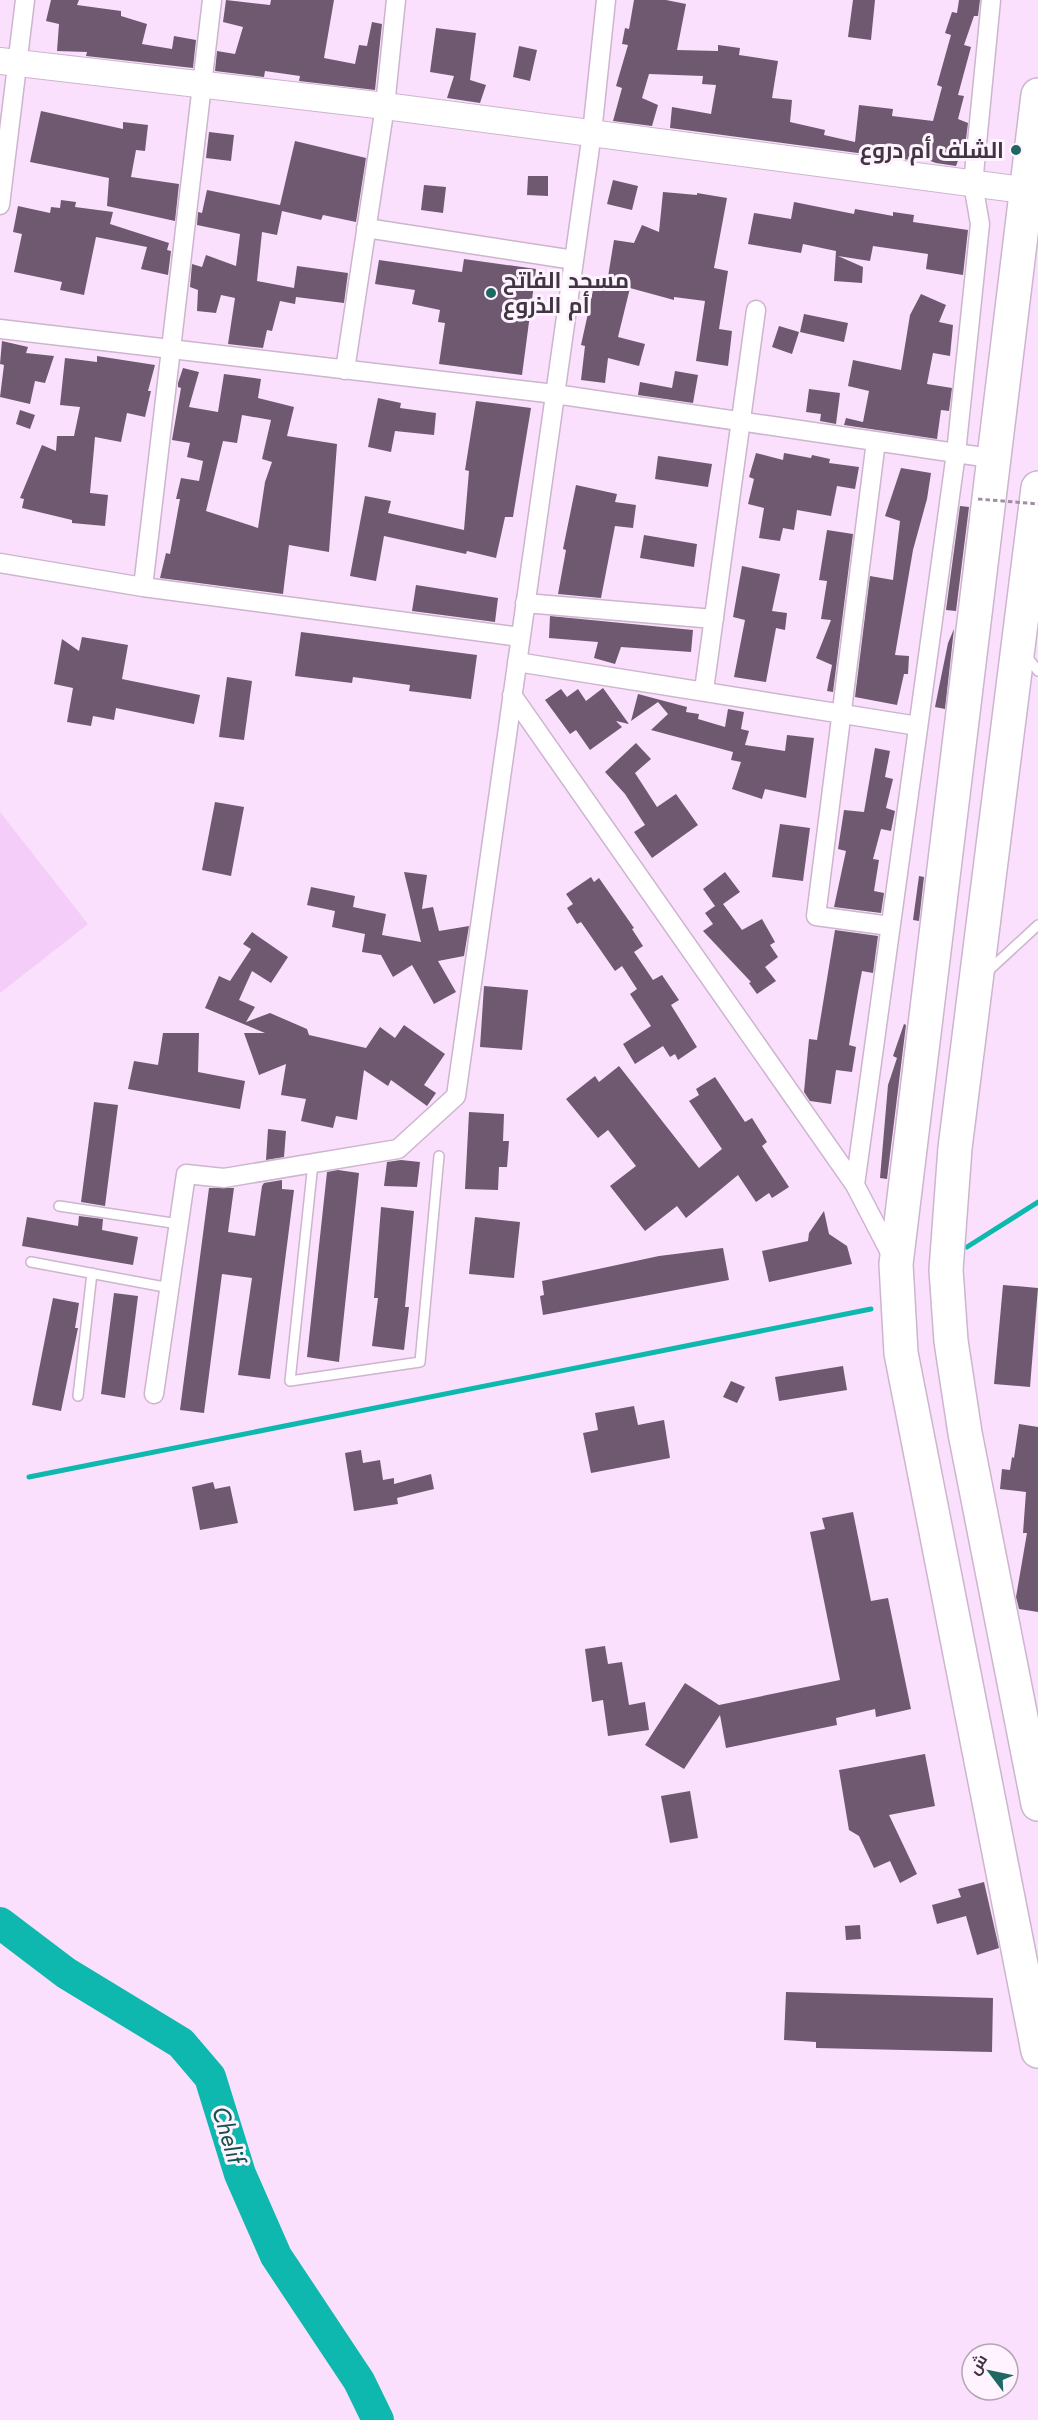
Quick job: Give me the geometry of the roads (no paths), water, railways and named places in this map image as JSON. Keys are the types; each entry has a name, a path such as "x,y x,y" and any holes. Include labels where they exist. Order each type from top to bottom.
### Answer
{"highway":[{"path":"1038,95 1031,192 896,1264 901,1353 1038,2051"},
{"path":"1037,1798 965,1433 951,1341 946,1270 952,1192 976,982 1038,489"}],"main road":[{"path":"9,62 385,106 1031,192"}],"street":[{"path":"0,205 9,62 25,0"},
{"path":"142,587 212,0"},
{"path":"345,370 385,106 396,0"},
{"path":"154,1394 186,1174 224,1178 398,1149 456,1096 574,260 606,0"},
{"path":"855,1185 956,453 980,224 973,184 991,0"},
{"path":"366,228 574,260"},
{"path":"704,690 756,310"},
{"path":"0,329 555,394 983,457"},
{"path":"876,441 816,916 890,926"},
{"path":"0,563 142,587 520,637"},
{"path":"525,603 714,619"},
{"path":"517,662 704,690 918,726"},
{"path":"512,695 855,1185 896,1264"}],"lane":[{"path":"1018,644 1038,672"},
{"path":"976,982 1038,925"},
{"path":"313,1163 290,1381 420,1362 439,1156"},
{"path":"58,1206 179,1224"},
{"path":"31,1262 170,1288"},
{"path":"78,1396 92,1273"}],"waterway":[{"path":"967,1247 1038,1202"},
{"path":"29,1477 871,1309"},
{"name":"Chelif","path":"0,1923 66,1973 181,2043 210,2077 240,2174 276,2256 359,2381 378,2420"}],"place":[{"name":"الشلف أم دروع","path":"1016,150"},
{"name":"مسجد الفاتح أم الذروع","path":"491,293"}]}
